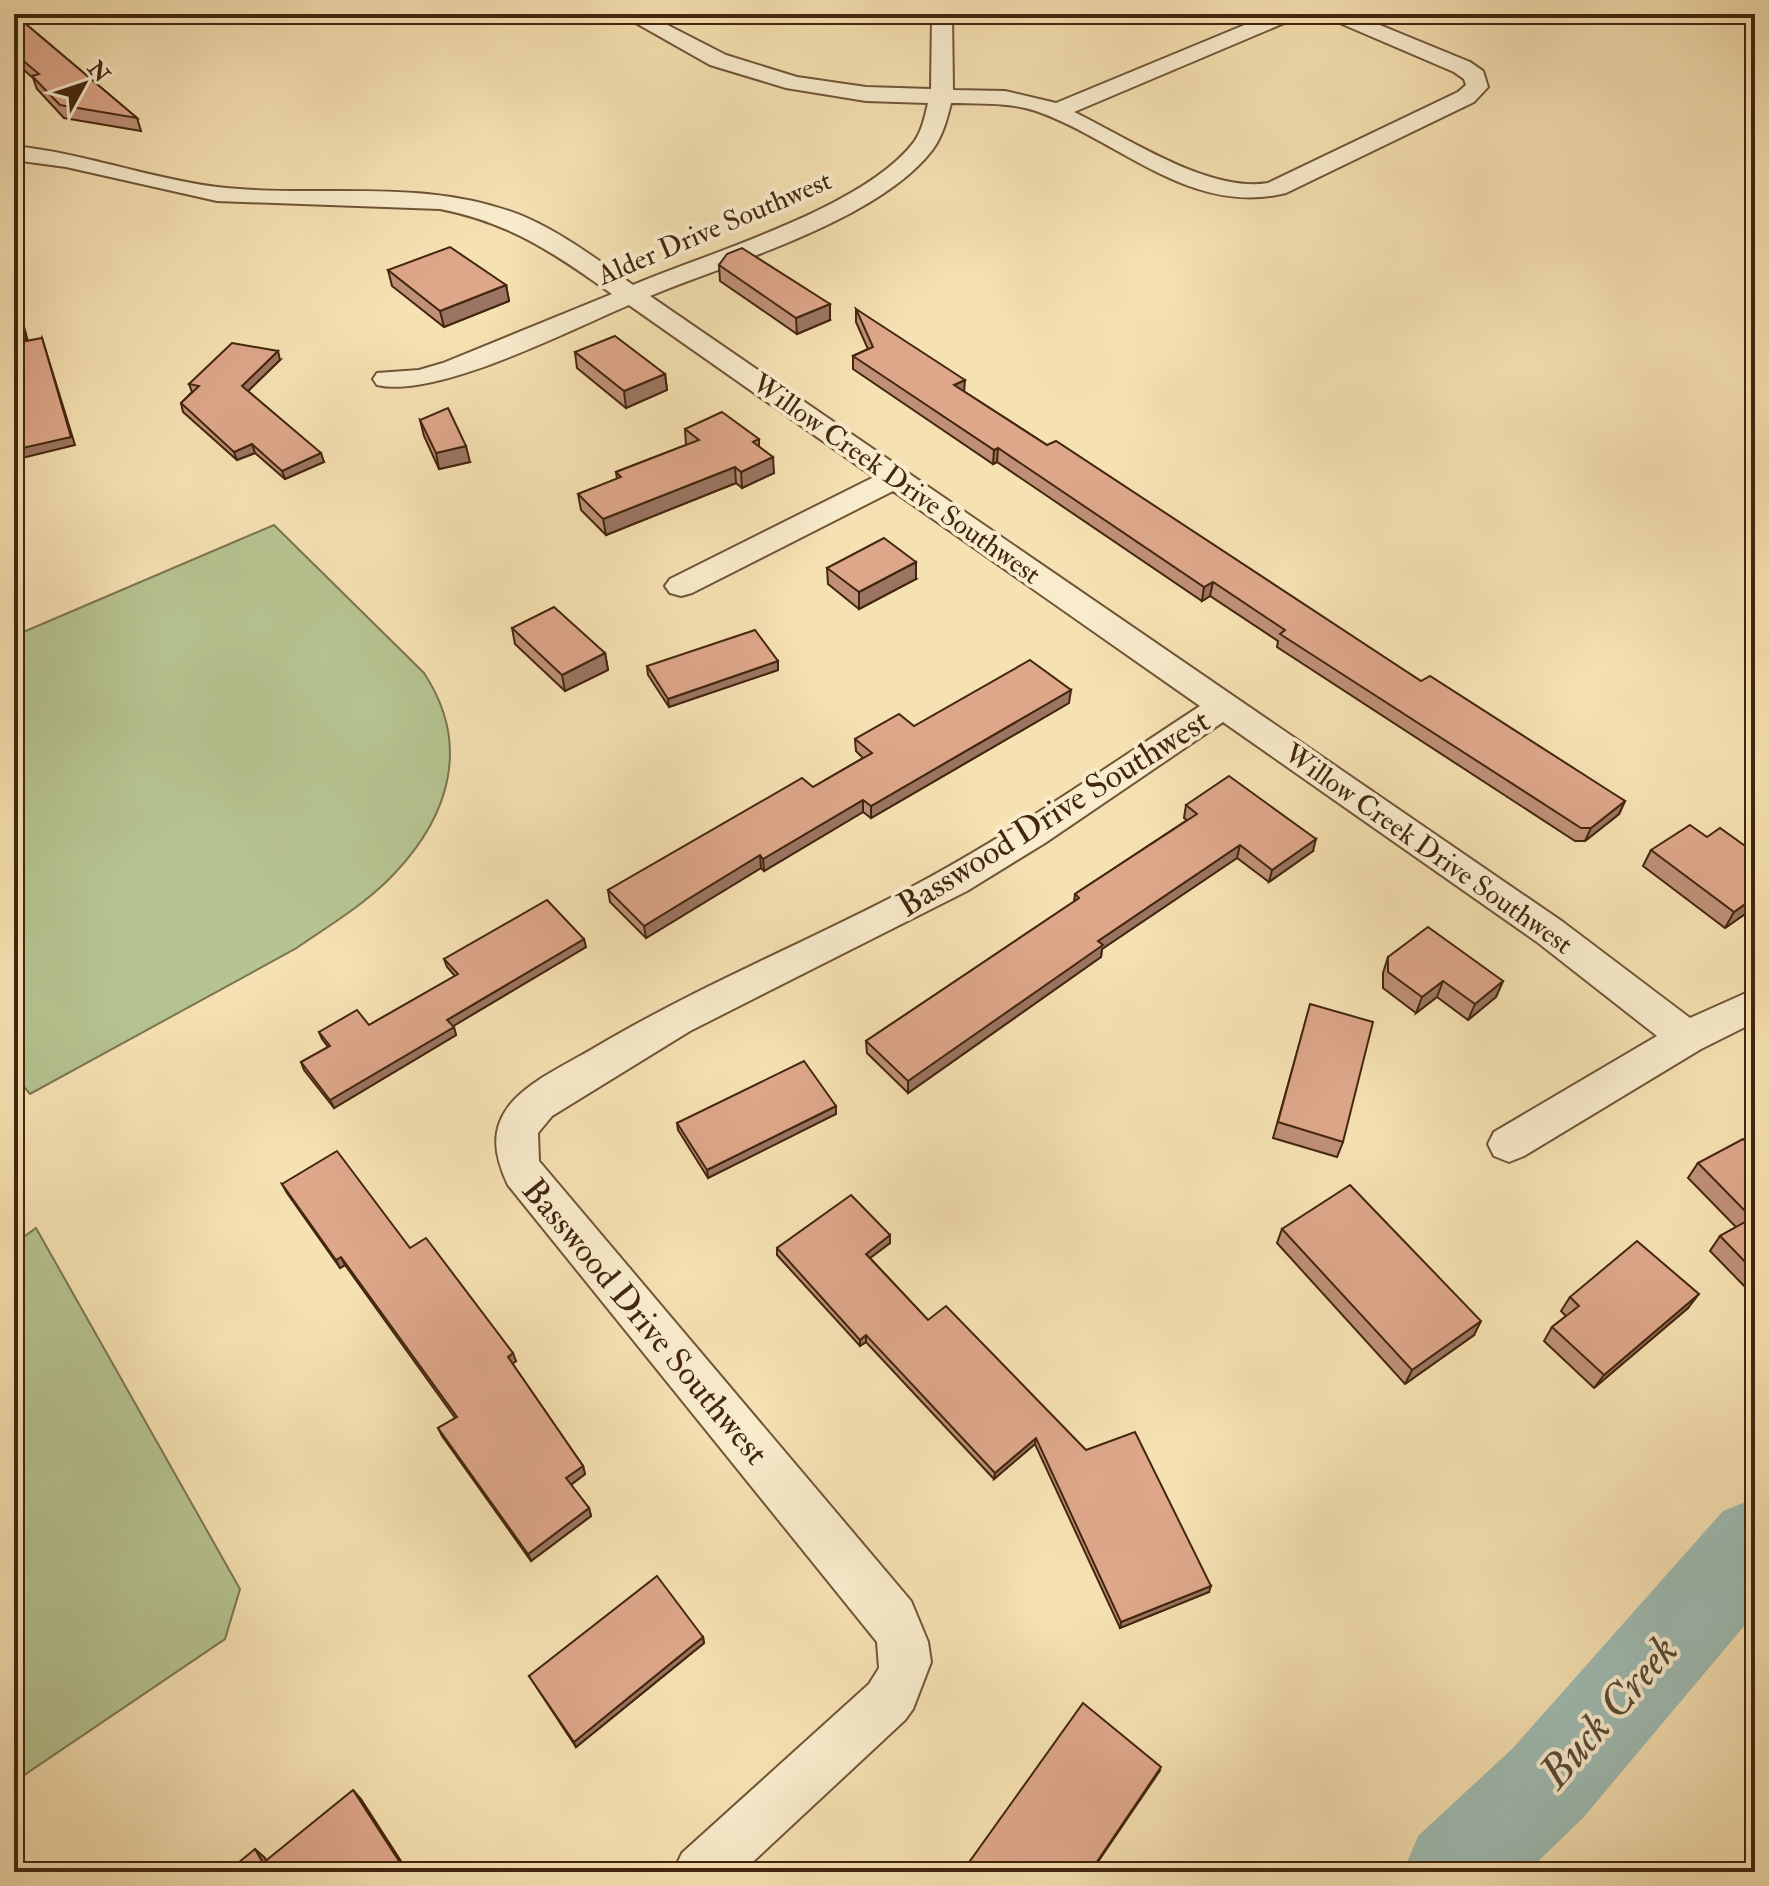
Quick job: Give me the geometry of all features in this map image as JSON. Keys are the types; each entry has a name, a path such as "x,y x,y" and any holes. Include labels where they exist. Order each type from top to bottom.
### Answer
{"street":[{"path":"630,14 700,52 754,73 843,92 1005,98 1057,111 1200,183 1236,192 1262,192 1277,188 1466,97 1477,87 1477,80 1457,64 1335,14"},
{"name":"Alder Drive Southwest","path":"387,379 420,378 453,369 825,214 870,192 897,172 924,145 935,124 941,96 942,14"},
{"path":"1057,111 1289,14"},
{"name":"Willow Creek Drive Southwest","path":"14,153 65,159 160,186 278,199 381,197 462,207 528,228 631,295 1550,932 1687,1038"},
{"path":"681,586 896,478"},
{"name":"Basswood Drive Southwest","path":"701,1872 887,1702 901,1683 907,1663 904,1640 893,1619 523,1172 515,1158 514,1144 523,1119 544,1099 670,1023 915,902 973,869 1225,705"},
{"path":"1509,1144 1687,1038 1755,1004"}],"green space":[{"path":"274,525 424,673 439,700 447,726 450,752 448,778 440,803 429,828 394,874 346,914 295,949 30,1094 14,1075 14,636"},
{"path":"36,1228 240,1589 225,1639 14,1782 14,1244"}],"building":[{"path":"14,14 137,118 60,105 32,76 39,74 14,53"},
{"path":"450,247 506,285 440,311 388,270"},
{"path":"742,248 830,304 796,318 719,265 727,254"},
{"path":"14,296 26,341 42,338 71,437 14,450"},
{"path":"856,309 965,380 954,385 1047,445 1056,441 1421,681 1430,676 1625,801 1591,828 1581,828 1280,634 1285,630 1213,582 1204,587 998,448 994,450 853,356 873,347"},
{"path":"615,336 665,374 624,391 575,352"},
{"path":"232,343 278,351 242,386 321,453 282,471 252,444 234,452 181,403 199,386 189,384"},
{"path":"448,408 466,446 436,453 420,420"},
{"path":"722,412 759,439 753,442 773,457 741,472 735,467 603,519 578,494 621,477 616,472 699,440 685,429"},
{"path":"884,538 916,562 859,592 827,568"},
{"path":"554,607 605,653 562,675 512,628"},
{"path":"755,630 778,661 668,699 647,666"},
{"path":"1030,660 1071,690 871,806 863,800 763,859 760,855 644,926 608,890 802,778 813,787 872,753 855,739 899,714 914,726"},
{"path":"1229,776 1316,839 1272,870 1240,845 1098,941 1103,945 908,1081 866,1041 1079,898 1075,894 1197,814 1186,805"},
{"path":"1690,825 1707,837 1720,828 1755,853 1755,897 1734,912 1651,850"},
{"path":"547,900 584,939 447,1020 454,1027 330,1100 301,1062 330,1046 319,1032 357,1010 369,1025 458,974 444,959"},
{"path":"1428,927 1503,981 1475,1004 1443,981 1422,997 1388,972 1388,957"},
{"path":"1310,1004 1373,1022 1343,1142 1278,1122"},
{"path":"804,1061 836,1106 707,1170 677,1123"},
{"path":"1743,1139 1755,1150 1755,1272 1720,1236 1752,1218 1698,1163"},
{"path":"337,1151 410,1248 426,1238 513,1353 508,1357 583,1466 566,1478 589,1508 528,1554 438,1428 457,1417 341,1257 336,1260 282,1184"},
{"path":"1350,1185 1481,1321 1412,1370 1282,1229"},
{"path":"851,1195 890,1235 866,1254 928,1320 946,1306 1086,1450 1135,1432 1211,1586 1121,1622 1036,1438 995,1473 866,1335 860,1340 777,1248"},
{"path":"1637,1241 1699,1294 1604,1375 1552,1327 1579,1306 1570,1297"},
{"path":"657,1576 703,1637 574,1742 529,1676"},
{"path":"1083,1703 1161,1767 1090,1872 981,1872 970,1861"},
{"path":"353,1790 406,1872 227,1872 255,1849 263,1863"}],"waterway":[{"name":"Buck Creek","path":"1454,1872 1548,1783 1755,1543"}]}
